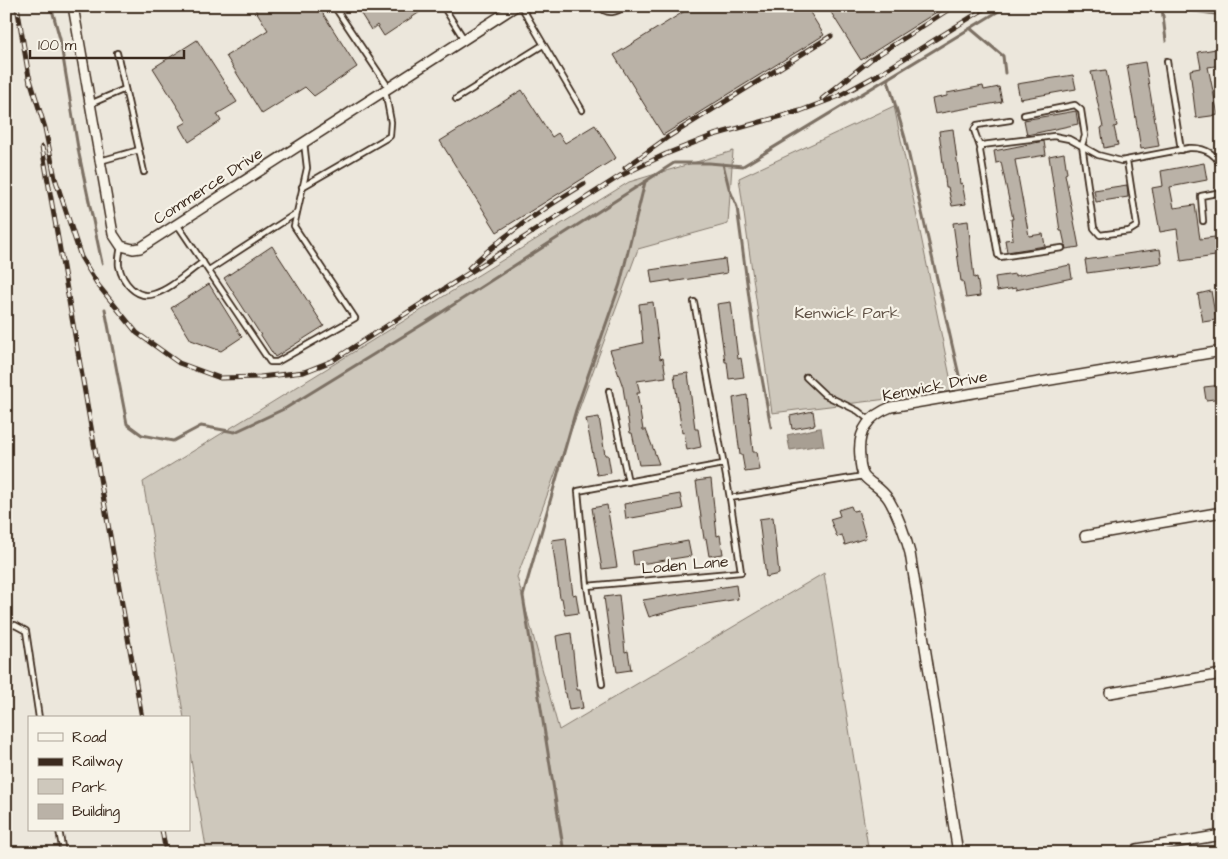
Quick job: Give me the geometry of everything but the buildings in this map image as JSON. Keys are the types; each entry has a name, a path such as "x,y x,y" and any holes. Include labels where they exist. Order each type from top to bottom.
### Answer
{"street":[{"path":"74,6 113,234 121,246"},
{"name":"Commerce Drive","path":"121,246 133,249 140,248 516,6"},
{"name":"Kenwick Drive","path":"864,476 859,445 861,435 869,420 880,412 892,407 1222,351"},
{"path":"864,476 878,486 888,498 904,533 958,853"},
{"path":"1084,536 1222,512"},
{"path":"1110,693 1222,674"},
{"path":"1137,849 1222,834"}],"lane":[{"path":"302,188 390,136 391,122 387,89 334,6"},
{"path":"443,6 464,39"},
{"path":"522,6 582,110"},
{"path":"600,6 609,12 618,11 625,6"},
{"path":"456,99 543,45"},
{"path":"117,53 144,172"},
{"path":"1167,61 1181,150"},
{"path":"90,104 125,89"},
{"path":"1024,115 1075,105 1081,110 1085,136 1082,145 1094,228 1100,235 1129,230 1137,226 1128,160"},
{"path":"1010,120 977,125 974,130 980,147 998,255 1000,257 1062,248"},
{"path":"980,147 985,144 1038,136 1062,137 1104,157 1128,160 1195,148 1205,150 1220,162"},
{"path":"177,224 270,362 277,362 355,318 294,226 295,214 307,168 304,142"},
{"path":"1222,146 1220,162 1222,172"},
{"path":"100,161 139,150"},
{"path":"1203,221 1201,196 1222,192"},
{"path":"209,270 295,214"},
{"path":"121,246 119,264 123,279 131,289 142,294 153,295 203,262"},
{"name":"Loden Lane","path":"587,586 741,572 730,498 694,302"},
{"path":"806,377 825,395 858,411 869,420"},
{"path":"610,391 628,482"},
{"path":"602,684 587,586 578,491 723,464"},
{"path":"730,498 864,476"},
{"path":"6,626 15,625 26,631 39,716"},
{"path":"59,832 63,853"}],"green space":[{"name":"Kenwick Park","path":"894,106 953,391 772,413 739,178"},
{"path":"733,151 728,224 638,249 517,577 559,730 824,573 869,853 207,853 190,754 190,716 184,716 143,482 629,182"}],"shaded area":[{"path":"821,428 824,447 821,445 790,450 787,435"}],"waterway":[{"path":"51,6 60,39 79,154 102,263"},
{"path":"105,309 127,424 142,435 173,441 201,426 235,432 286,408 428,321 674,163 709,163 743,166 1007,6"},
{"path":"1160,6 1222,15"},
{"path":"1162,8 1166,41"},
{"path":"971,29 1003,56 1005,73"},
{"path":"888,80 905,138 961,384"},
{"path":"723,164 729,188 737,207 754,335 771,427"},
{"path":"564,853 523,596 576,410 620,284 645,182"}],"railway":[{"path":"17,6 30,83"},
{"path":"822,99 870,60 954,6"},
{"path":"29,76 45,128 55,178 81,257 98,285 137,333 179,363 220,378 260,377 304,372 332,361 620,176 666,154 714,135 800,111 837,97 881,73 989,6"},
{"path":"625,168 668,137 831,36"},
{"path":"42,147 142,716"},
{"path":"469,268 524,223 584,184"},
{"path":"162,832 166,853"}]}
